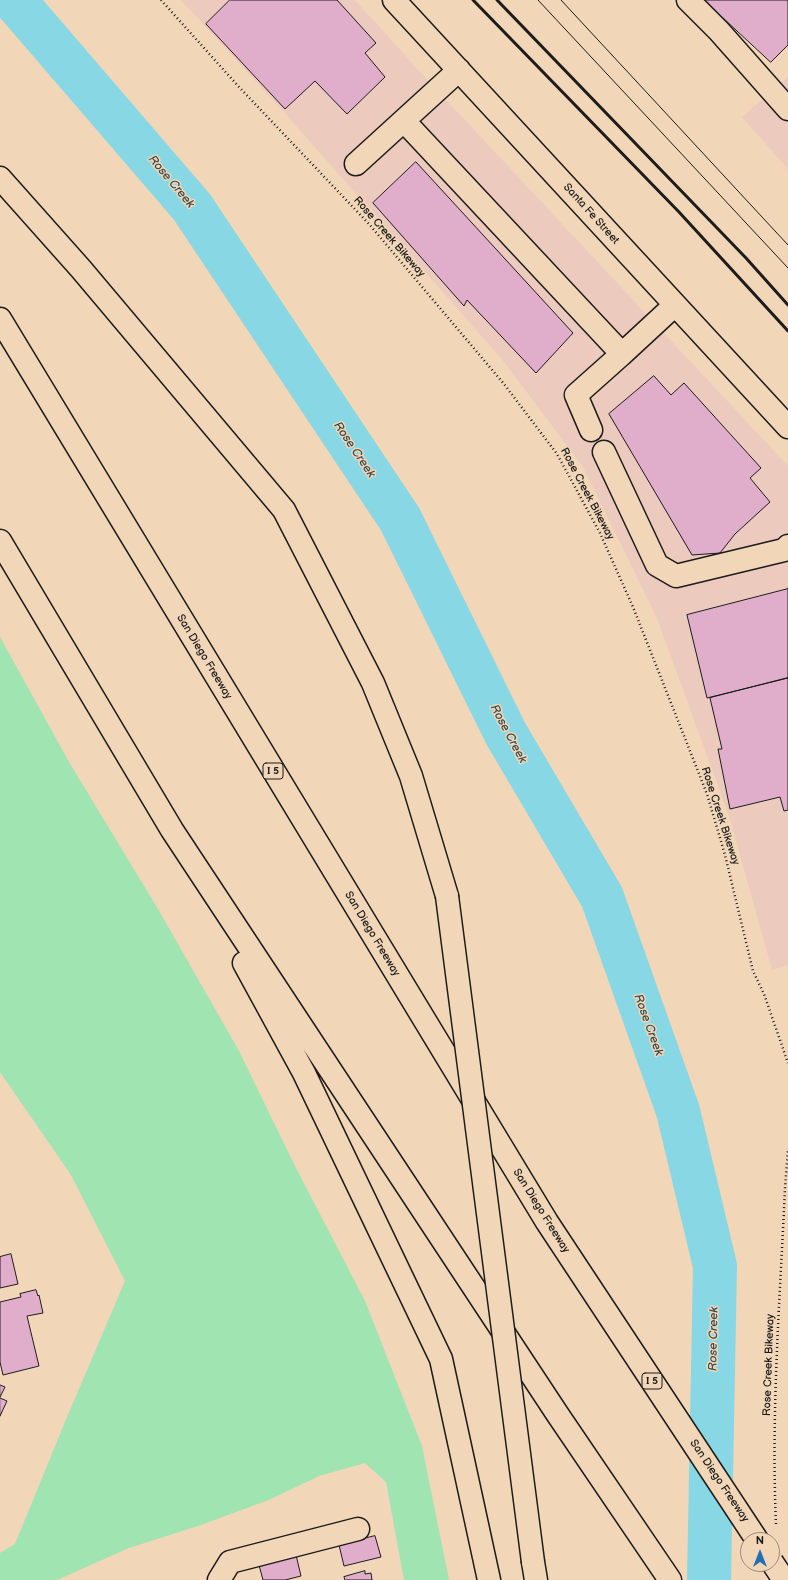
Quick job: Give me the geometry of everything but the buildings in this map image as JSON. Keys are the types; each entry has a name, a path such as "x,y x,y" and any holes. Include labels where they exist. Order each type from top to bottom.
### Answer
{"main road":[{"name":"Santa Fe Street","path":"394,0 788,427"},
{"path":"688,0 719,31 788,109"},
{"path":"356,164 459,70"},
{"path":"404,121 622,354"},
{"path":"0,178 81,269 284,510 373,683 411,776 447,896 534,1571"},
{"path":"591,430 576,394 675,305"},
{"name":"San Diego Freeway","path":"0,319 547,1222 753,1532"},
{"path":"604,452 657,566 676,576 784,550 788,546"},
{"path":"0,541 172,830 304,1073 442,1359 489,1580"},
{"path":"172,830 558,1415 670,1580"},
{"path":"219,1580 230,1562 358,1529"}],"path":[{"name":"Rose Creek Bikeway","path":"162,0 239,87 369,224 504,384 557,454 600,533 615,566 633,607 707,794 725,855 753,971 764,994 788,1063"},
{"name":"Rose Creek Bikeway","path":"776,1528 774,1482 775,1414 784,1188 788,1150"}],"shaded area":[{"path":"181,0 355,0 421,73 788,466 788,965 772,970 730,819 657,618 583,467 501,358 283,111"},
{"path":"788,77 788,169 742,117"}],"green space":[{"path":"0,637 69,762 158,909 239,1051 295,1166 365,1301 422,1446 449,1580 404,1580 386,1482 365,1463 319,1476 271,1499 201,1525 129,1548 57,1580 0,1580 0,1553 15,1544 125,1281 71,1175 0,1072"}],"waterway":[{"name":"Rose Creek","path":"14,0 192,207 400,519 506,734 602,897 678,1111 715,1266 709,1580"}],"tram line":[{"path":"538,0 788,268"},
{"path":"561,0 788,245"}],"railway":[{"path":"473,0 679,212 788,331"},
{"path":"497,0 746,258 788,305"}]}
